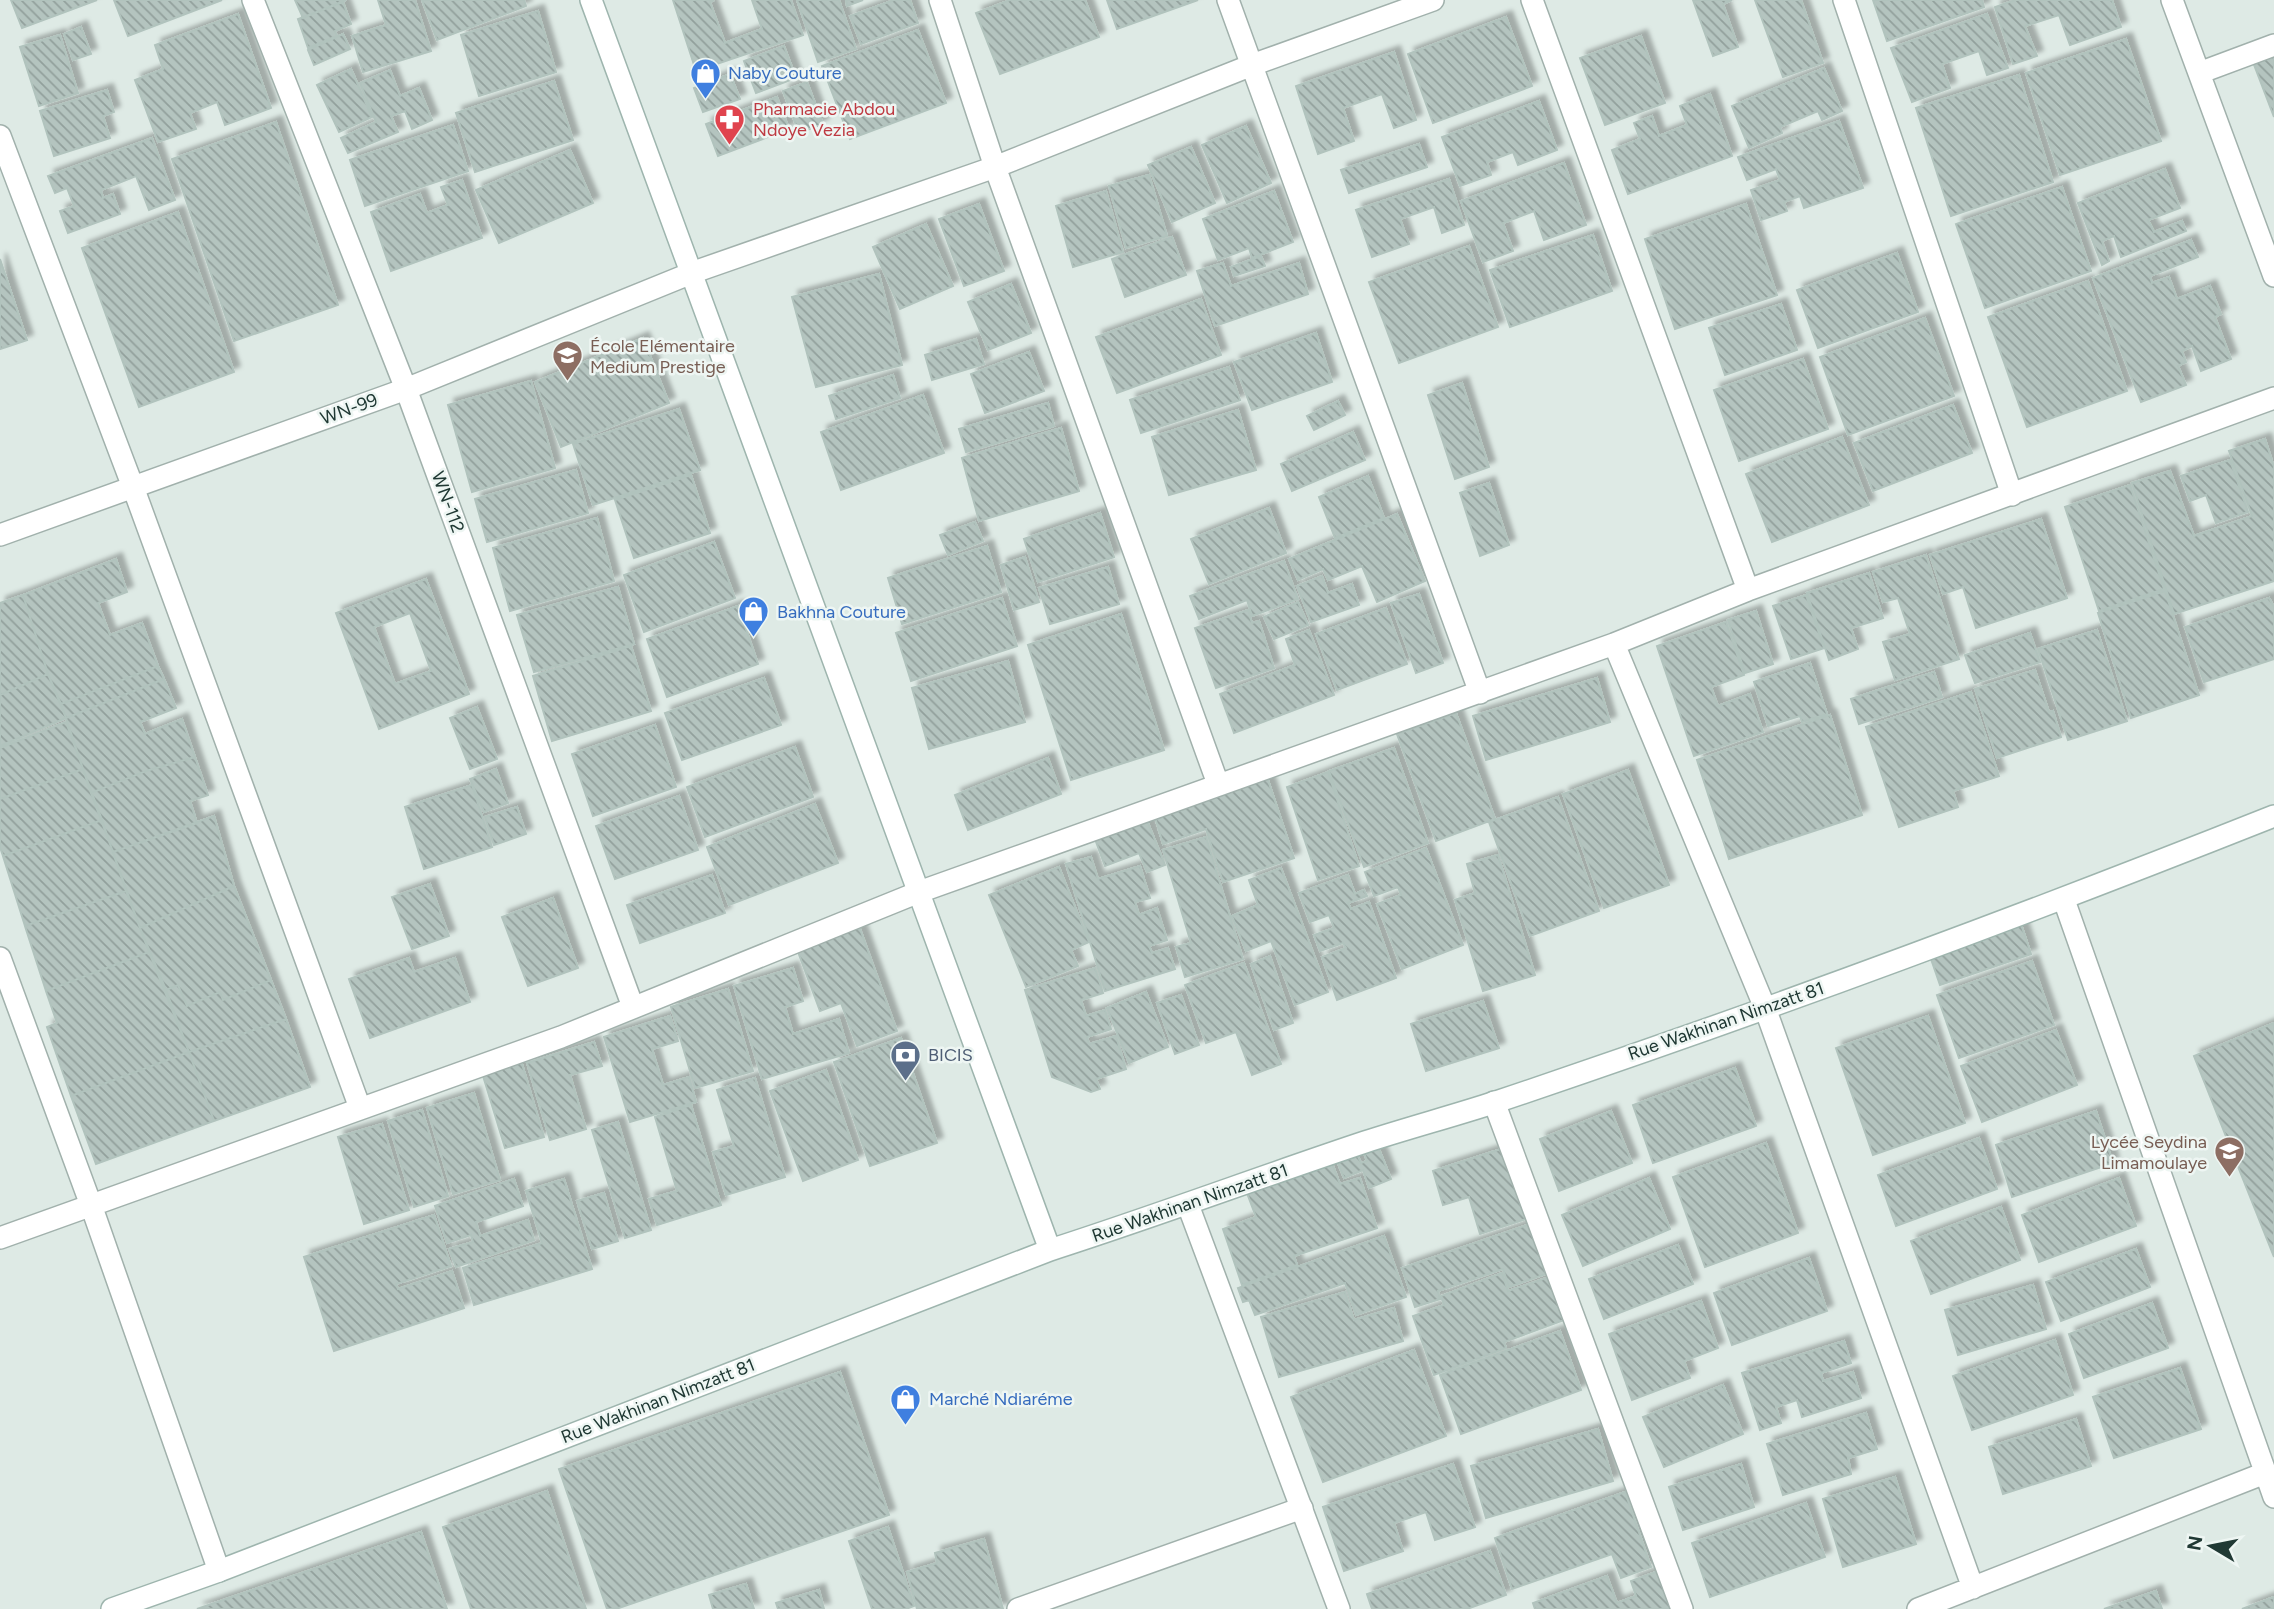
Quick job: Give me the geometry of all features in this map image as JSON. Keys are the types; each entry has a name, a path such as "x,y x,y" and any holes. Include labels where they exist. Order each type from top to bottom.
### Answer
{"street":[{"name":"WN-112","path":"253,0 406,389 633,1007"},
{"path":"591,0 694,272 1050,1250"},
{"path":"940,0 995,167 1218,784"},
{"path":"1228,0 1480,692"},
{"name":"WN-99","path":"0,535 406,389 694,272 995,167 1252,65 1433,0"},
{"path":"1532,0 1748,590"},
{"path":"1844,0 2012,495"},
{"path":"2172,0 2274,276"},
{"path":"2199,73 2274,45"},
{"path":"0,136 133,487 360,1108"},
{"path":"0,1238 561,1037 919,892 1614,644 1748,590 2274,398"},
{"path":"1614,644 1765,1008 1973,1588"},
{"name":"Rue Wakhinan Nimzatt 81","path":"112,1609 219,1571 1050,1250 1364,1143 1494,1102 1765,1008 2064,900 2274,816"},
{"path":"2064,900 2274,1497"},
{"path":"0,958 91,1205 219,1571"},
{"path":"1494,1102 1682,1609"},
{"path":"1188,1205 1339,1609"},
{"path":"1918,1609 2265,1473"},
{"path":"1018,1609 1301,1508"}],"building":[{"path":"11,0 97,0 22,28"},
{"path":"114,0 222,0 128,36"},
{"path":"295,0 346,0 303,18"},
{"path":"378,0 415,0 431,51 363,72 352,36 386,25"},
{"path":"422,0 524,0 526,6 437,40"},
{"path":"673,0 714,0 710,2 725,43 762,29 752,0 791,0 803,35 696,71"},
{"path":"797,0 839,0 856,49 818,62"},
{"path":"846,0 863,0 847,6"},
{"path":"894,0 910,0 918,23 861,44 850,16"},
{"path":"1010,0 1085,0 1099,37 1000,74 976,13"},
{"path":"1107,0 1198,0 1117,29"},
{"path":"1693,0 1732,0 1723,4 1738,47 1713,56"},
{"path":"1755,0 1801,0 1823,63 1783,77"},
{"path":"1873,0 1982,0 1984,7 1887,41"},
{"path":"2015,0 2112,0 2121,27 2070,45 2059,15 2025,26 2037,56 2013,64 1995,7"},
{"path":"343,2 351,24 335,31 337,36 308,48 298,19"},
{"path":"538,11 556,72 479,96 461,35"},
{"path":"238,14 271,108 225,125 217,102 190,113 196,129 158,142 135,80 163,69 155,45"},
{"path":"1987,14 2008,68 1987,75 1979,51 1942,64 1950,88 1912,102 1891,48"},
{"path":"1506,17 1532,86 1433,123 1408,54"},
{"path":"81,27 91,54 73,60 64,34"},
{"path":"918,30 946,103 850,139 822,66"},
{"path":"343,34 350,49 314,65 308,50"},
{"path":"60,35 78,93 39,106 20,47"},
{"path":"1641,36 1665,103 1605,125 1580,58"},
{"path":"2126,39 2161,141 2060,175 2026,73"},
{"path":"784,46 796,78 756,93 744,61"},
{"path":"1394,52 1416,120 1394,128 1382,94 1343,108 1354,141 1318,154 1296,86"},
{"path":"2274,53 2274,117 2253,62"},
{"path":"1824,68 1842,111 1822,120 1818,111 1780,127 1782,133 1749,148 1732,106"},
{"path":"351,69 372,117 339,132 317,85"},
{"path":"390,70 400,96 419,88 432,120 412,129 405,111 391,116 398,132 348,153 341,138 376,122 360,83"},
{"path":"730,74 740,99 703,112 694,88"},
{"path":"2019,75 2053,182 1951,216 1916,108"},
{"path":"554,81 573,140 475,172 456,113"},
{"path":"807,82 823,124 799,133 783,91"},
{"path":"107,90 114,112 103,116 110,138 54,156 40,111"},
{"path":"1710,94 1732,156 1628,194 1612,150 1640,139 1634,123 1652,116 1659,136 1687,125 1680,106"},
{"path":"777,97 789,129 718,156 706,124"},
{"path":"1539,101 1557,150 1518,165 1513,152 1487,162 1491,175 1460,186 1442,137"},
{"path":"1839,121 1863,188 1804,208 1800,196 1784,202 1787,211 1761,220 1751,190 1780,180 1776,169 1747,180 1738,157"},
{"path":"276,122 338,305 234,341 172,159"},
{"path":"453,125 468,171 365,206 350,160"},
{"path":"1246,126 1271,183 1227,203 1202,145"},
{"path":"152,138 175,200 149,210 136,176 101,190 103,198 113,194 120,214 68,233 60,211 74,206 67,188 55,193 48,176"},
{"path":"1419,144 1427,167 1349,193 1341,170"},
{"path":"1191,147 1215,203 1172,222 1148,165"},
{"path":"570,150 593,203 499,243 476,190"},
{"path":"1564,163 1586,225 1544,240 1534,211 1503,223 1513,251 1483,262 1461,201"},
{"path":"2165,169 2180,208 2148,220 2154,232 2182,221 2186,231 2121,257 2114,236 2102,241 2109,261 2102,265 2078,203"},
{"path":"1149,175 1167,236 1126,248 1109,186"},
{"path":"1449,179 1464,225 1442,233 1434,207 1400,219 1409,244 1372,257 1356,210"},
{"path":"462,180 482,238 391,271 371,212 420,194 427,213 448,205 441,187"},
{"path":"2062,187 2091,271 1985,308 1956,224"},
{"path":"1106,191 1123,252 1073,267 1056,206"},
{"path":"1274,191 1293,242 1252,258 1249,248 1218,260 1203,219"},
{"path":"979,204 1004,271 964,286 939,219"},
{"path":"1746,204 1777,295 1675,329 1645,239"},
{"path":"178,212 234,372 139,407 82,248"},
{"path":"926,224 953,286 900,309 873,247"},
{"path":"1593,235 1612,291 1510,327 1490,270"},
{"path":"1172,237 1186,275 1125,297 1112,259"},
{"path":"2191,240 2198,257 2150,276 2152,283 2169,277 2177,299 2210,286 2221,314 2215,317 2231,359 2201,371 2192,346 2182,351 2186,362 2178,366 2186,385 2141,402 2093,278"},
{"path":"1469,246 1498,327 1399,363 1369,282"},
{"path":"1897,253 1918,312 1818,348 1797,290"},
{"path":"1261,256 1265,266 1234,276 1231,267"},
{"path":"0,259 27,340 0,349"},
{"path":"1223,263 1231,286 1299,263 1308,294 1215,326 1197,271"},
{"path":"879,274 902,365 816,387 792,297"},
{"path":"2088,281 2127,391 2027,427 1988,317"},
{"path":"1011,284 1031,333 988,350 968,302"},
{"path":"1201,299 1221,355 1117,393 1096,337"},
{"path":"1781,304 1797,350 1725,375 1709,328"},
{"path":"1925,318 1954,396 1848,435 1820,357"},
{"path":"1316,333 1332,382 1252,410 1234,362"},
{"path":"643,338 669,403 561,447 535,382"},
{"path":"976,339 984,364 932,380 925,355"},
{"path":"1029,352 1044,391 985,413 971,374"},
{"path":"1803,359 1828,429 1739,461 1714,390"},
{"path":"1229,367 1240,400 1141,433 1130,400"},
{"path":"893,375 900,398 836,419 829,396"},
{"path":"531,381 555,468 472,492 448,405"},
{"path":"1462,383 1489,467 1455,479 1428,395"},
{"path":"923,395 944,453 841,490 821,432"},
{"path":"1338,401 1345,415 1314,430 1307,416"},
{"path":"1048,403 1054,426 966,452 959,429"},
{"path":"1953,405 1972,453 1873,491 1854,443"},
{"path":"679,409 700,470 593,505 573,444"},
{"path":"1238,410 1256,470 1169,495 1152,437"},
{"path":"1061,428 1079,491 979,521 962,458"},
{"path":"1353,432 1365,460 1292,491 1281,464"},
{"path":"1842,437 1869,505 1772,542 1746,474"},
{"path":"2265,439 2274,467 2274,581 2174,614 2132,483 2170,471 2194,536 2252,516 2229,451"},
{"path":"2230,460 2248,512 2216,523 2206,495 2190,501 2181,476"},
{"path":"576,470 588,513 487,542 475,499"},
{"path":"691,475 710,533 634,558 615,500"},
{"path":"1368,476 1384,518 1335,538 1319,497"},
{"path":"1489,483 1509,545 1480,556 1460,493"},
{"path":"2130,485 2164,589 2099,611 2065,507"},
{"path":"1269,508 1286,553 1209,584 1191,539"},
{"path":"1100,513 1114,557 1038,582 1024,539"},
{"path":"1397,514 1425,581 1377,602 1362,566 1328,580 1323,569 1298,580 1289,559"},
{"path":"597,518 614,581 510,611 493,548"},
{"path":"2041,519 2067,598 1976,628 1963,587 1943,594 1930,555"},
{"path":"975,522 983,541 948,555 940,535"},
{"path":"714,542 735,598 644,632 624,575"},
{"path":"987,546 1001,592 902,624 888,578"},
{"path":"1926,555 1959,659 1895,680 1883,642 1910,634 1898,598 1883,602 1873,572"},
{"path":"1025,557 1039,602 1014,610 1001,565"},
{"path":"116,559 127,592 98,603 110,635 142,623 158,666 61,704 48,674 23,595"},
{"path":"1284,561 1298,599 1252,616 1247,600 1199,619 1190,596"},
{"path":"1108,567 1119,604 1050,624 1039,588"},
{"path":"1869,573 1883,618 1851,628 1858,649 1829,660 1807,593"},
{"path":"1322,576 1328,593 1352,584 1359,605 1311,622 1297,586"},
{"path":"426,579 469,694 379,729 336,613","holes":["410,613 431,671 395,684 374,627"]},
{"path":"618,587 634,644 534,672 517,615"},
{"path":"2165,591 2199,695 2131,718 2098,613"},
{"path":"1419,594 1443,663 1416,673 1391,603"},
{"path":"23,595 48,674 0,695 0,603"},
{"path":"1806,595 1824,648 1791,659 1773,606"},
{"path":"1002,598 1017,646 911,681 896,633"},
{"path":"2269,598 2274,607 2274,659 2204,682 2185,627"},
{"path":"1298,602 1308,625 1274,639 1264,617"},
{"path":"738,606 758,664 667,697 647,639"},
{"path":"1386,608 1407,664 1337,690 1316,634"},
{"path":"1248,610 1252,623 1259,621 1274,668 1216,688 1195,628"},
{"path":"1756,611 1773,664 1745,673 1728,620"},
{"path":"1121,614 1164,750 1071,780 1028,645"},
{"path":"1726,622 1744,675 1711,687 1718,706 1750,694 1763,732 1694,756 1657,646"},
{"path":"1309,630 1334,695 1234,733 1220,694 1295,665 1286,639"},
{"path":"2097,630 2127,721 2068,740 2038,649"},
{"path":"2030,633 2040,662 1975,683 1965,655"},
{"path":"631,646 651,711 552,741 533,676"},
{"path":"1008,661 1025,722 929,749 912,688"},
{"path":"1810,663 1827,714 1802,722 1800,716 1768,726 1754,682"},
{"path":"158,666 164,679 66,718 61,704"},
{"path":"2035,670 2049,712 2053,711 2061,737 1997,758 1975,689"},
{"path":"1934,672 1942,697 1859,724 1851,699"},
{"path":"48,674 66,718 0,746 0,695"},
{"path":"764,678 781,725 682,760 665,713"},
{"path":"1597,678 1610,722 1486,760 1473,716"},
{"path":"164,679 176,708 140,722 145,734 182,719 195,757 146,771 91,793 66,718"},
{"path":"1971,692 1999,776 1953,791 1958,807 1899,827 1866,727"},
{"path":"477,707 497,759 470,769 450,718"},
{"path":"1456,713 1495,819 1436,841 1397,734"},
{"path":"1830,715 1862,815 1729,859 1697,760"},
{"path":"66,722 83,769 0,799 0,748"},
{"path":"655,725 676,787 593,816 572,754"},
{"path":"795,747 813,797 705,837 687,787"},
{"path":"1394,748 1428,843 1364,867 1329,771"},
{"path":"195,757 208,795 190,801 197,823 113,852 91,793 146,771"},
{"path":"1048,758 1061,794 968,830 955,795"},
{"path":"83,769 102,820 3,856 0,847 0,799"},
{"path":"496,769 508,803 484,812 470,779"},
{"path":"1628,770 1669,885 1604,908 1563,794"},
{"path":"1328,772 1359,866 1318,880 1287,787"},
{"path":"1267,777 1294,858 1223,882 1206,829 1163,844 1154,814"},
{"path":"472,785 492,847 424,869 405,807"},
{"path":"679,796 698,850 615,879 596,826"},
{"path":"1558,797 1599,911 1530,936 1489,822"},
{"path":"815,804 838,863 729,905 707,847"},
{"path":"517,807 526,834 494,845 485,817"},
{"path":"214,816 234,886 140,928 113,852"},
{"path":"1146,818 1165,865 1147,872 1139,853 1105,866 1095,839"},
{"path":"102,820 126,891 25,926 3,856"},
{"path":"1206,837 1243,959 1185,977 1176,947 1191,943 1163,850"},
{"path":"1426,848 1463,945 1402,969 1377,904 1401,895 1398,887 1374,896 1365,872"},
{"path":"1498,855 1535,975 1483,991 1455,900 1475,893 1467,864"},
{"path":"1091,857 1098,879 1140,866 1150,898 1135,902 1139,915 1157,908 1167,940 1149,946 1152,953 1168,948 1175,969 1105,991 1066,864"},
{"path":"1059,867 1089,942 1071,950 1078,966 1026,987 989,895"},
{"path":"1281,868 1328,992 1295,1005 1271,941 1246,951 1232,916 1258,905 1249,880"},
{"path":"712,875 725,913 640,943 627,905"},
{"path":"1348,875 1355,894 1364,890 1367,896 1348,903 1351,909 1369,902 1396,978 1337,1000 1322,957 1346,948 1343,943 1320,951 1314,935 1334,928 1329,915 1310,922 1299,893"},
{"path":"430,884 449,936 412,949 392,897"},
{"path":"234,886 271,980 223,1000 220,992 187,1006 178,985 166,990 140,928"},
{"path":"126,891 149,952 46,991 25,926"},
{"path":"553,898 578,968 528,986 502,917"},
{"path":"2021,924 2031,954 1940,985 1930,956"},
{"path":"859,926 897,1031 857,1046 841,1003 820,1011 797,949"},
{"path":"149,952 189,1052 71,1096 47,1027 57,1023 46,991"},
{"path":"1270,956 1293,1023 1274,1030 1251,964"},
{"path":"409,958 414,972 455,958 470,1002 370,1038 349,979"},
{"path":"2032,961 2054,1025 1959,1058 1937,995"},
{"path":"1244,963 1281,1064 1252,1075 1236,1032 1206,1043 1185,985"},
{"path":"793,968 803,1001 785,1007 793,1034 839,1019 849,1053 762,1079 734,986"},
{"path":"1095,968 1103,993 1081,1000 1086,1016 1105,1010 1111,1029 1087,1037 1089,1044 1116,1036 1126,1069 1096,1079 1100,1089 1091,1092 1052,1077 1025,990"},
{"path":"271,980 286,1019 189,1052 166,990 178,985 187,1006 220,992 223,1000"},
{"path":"728,989 753,1071 695,1088 671,1007"},
{"path":"1146,992 1168,1047 1129,1063 1107,1008"},
{"path":"1181,995 1199,1045 1175,1054 1157,1003"},
{"path":"1483,1001 1499,1048 1426,1071 1411,1024"},
{"path":"670,1016 678,1041 652,1049 663,1085 689,1077 696,1102 630,1122 604,1037"},
{"path":"1928,1016 1965,1123 1873,1155 1836,1048"},
{"path":"286,1019 310,1087 214,1121 189,1052"},
{"path":"2274,1023 2274,1257 2194,1056"},
{"path":"2056,1030 2077,1085 1982,1122 1961,1066"},
{"path":"901,1038 937,1143 870,1166 834,1062"},
{"path":"594,1042 602,1066 570,1075 586,1129 550,1140 527,1063"},
{"path":"189,1052 214,1121 96,1164 71,1096"},
{"path":"519,1054 544,1137 505,1148 480,1066"},
{"path":"1735,1068 1756,1126 1653,1163 1633,1105"},
{"path":"826,1070 858,1160 803,1181 770,1091"},
{"path":"755,1078 785,1177 726,1195 713,1152 734,1146 717,1090"},
{"path":"474,1093 500,1180 453,1194 427,1108"},
{"path":"691,1105 721,1205 657,1225 649,1199 677,1191 655,1117"},
{"path":"422,1110 448,1196 414,1207 388,1121"},
{"path":"1611,1111 1632,1163 1559,1191 1540,1139"},
{"path":"2096,1111 2113,1163 2012,1197 1996,1145"},
{"path":"618,1122 651,1230 625,1238 592,1130"},
{"path":"382,1124 409,1210 364,1224 338,1137"},
{"path":"1979,1138 1997,1189 1896,1226 1878,1175"},
{"path":"1766,1143 1798,1233 1705,1267 1673,1177"},
{"path":"1377,1144 1391,1179 1369,1188 1363,1170 1344,1178 1337,1161 1356,1152 1361,1163 1367,1161 1363,1150"},
{"path":"1504,1148 1526,1219 1480,1234 1469,1197 1443,1205 1433,1171"},
{"path":"1332,1163 1340,1184 1360,1178 1377,1228 1294,1256 1297,1265 1242,1285 1223,1229 1256,1217 1247,1193"},
{"path":"1649,1178 1670,1229 1583,1266 1562,1215"},
{"path":"2119,1178 2136,1226 2039,1262 2022,1215"},
{"path":"514,1179 523,1206 476,1222 480,1236 528,1220 534,1240 456,1267 449,1249 473,1242 471,1235 447,1243 435,1206"},
{"path":"564,1179 592,1269 474,1305 463,1268 542,1243 526,1191"},
{"path":"604,1193 618,1241 592,1249 577,1201"},
{"path":"2001,1207 2020,1260 1931,1294 1911,1241"},
{"path":"434,1215 451,1266 396,1284 398,1289 452,1271 464,1308 334,1351 304,1257"},
{"path":"1530,1224 1546,1274 1509,1287 1503,1269 1438,1291 1440,1299 1415,1307 1402,1268"},
{"path":"1384,1236 1406,1297 1356,1315 1345,1283 1255,1315 1249,1300 1243,1302 1238,1288"},
{"path":"1678,1245 1693,1284 1604,1319 1589,1279"},
{"path":"2136,1249 2150,1287 2061,1321 2046,1282"},
{"path":"1809,1258 1827,1311 1732,1345 1714,1293"},
{"path":"1502,1273 1508,1291 1552,1276 1567,1319 1504,1342 1506,1348 1434,1375 1413,1316 1444,1305 1441,1296"},
{"path":"2033,1285 2046,1329 1958,1355 1945,1310"},
{"path":"1345,1292 1354,1320 1394,1308 1403,1341 1279,1377 1261,1317"},
{"path":"1701,1301 1718,1348 1684,1361 1690,1378 1632,1400 1609,1334"},
{"path":"2152,1303 2168,1348 2084,1378 2069,1334"},
{"path":"1560,1331 1581,1390 1461,1434 1440,1375"},
{"path":"2055,1340 2073,1395 1972,1430 1953,1376"},
{"path":"1844,1341 1851,1363 1821,1373 1823,1381 1853,1372 1861,1398 1802,1417 1797,1400 1776,1407 1781,1423 1760,1430 1742,1373"},
{"path":"1414,1350 1446,1436 1323,1482 1291,1397"},
{"path":"2180,1368 2201,1429 2114,1458 2093,1397"},
{"path":"840,1372 889,1515 616,1609 607,1609 559,1469"},
{"path":"1723,1385 1743,1434 1664,1467 1643,1417"},
{"path":"1866,1413 1877,1449 1848,1458 1851,1474 1783,1495 1767,1444"},
{"path":"2076,1419 2091,1466 2003,1494 1989,1447"},
{"path":"1598,1429 1613,1481 1486,1518 1471,1466"},
{"path":"1453,1464 1475,1527 1435,1540 1426,1512 1394,1523 1403,1551 1344,1571 1323,1507"},
{"path":"1741,1464 1754,1507 1683,1530 1669,1487"},
{"path":"1895,1477 1916,1544 1843,1567 1823,1499"},
{"path":"547,1491 586,1609 471,1609 443,1527"},
{"path":"1625,1492 1651,1567 1621,1578 1612,1554 1512,1589 1495,1538"},
{"path":"1806,1503 1825,1557 1710,1597 1692,1543"},
{"path":"888,1527 914,1606 906,1609 872,1609 849,1541"},
{"path":"421,1532 447,1609 197,1609"},
{"path":"984,1539 1003,1609 917,1609 907,1572 937,1563 935,1553"},
{"path":"1490,1551 1506,1595 1467,1609 1372,1609 1367,1594"},
{"path":"1658,1571 1671,1609 1535,1609 1533,1603 1607,1576 1617,1603 1636,1596 1631,1581"},
{"path":"746,1584 754,1609 713,1609 709,1595"},
{"path":"819,1590 824,1609 778,1609 776,1603"},
{"path":"2156,1591 2162,1609 2104,1609"},
{"path":"2274,1597 2274,1609 2242,1609"}],"place":[{"name":"Naby Couture","path":"705,100"},
{"name":"Pharmacie Abdou Ndoye Vezia","path":"730,146"},
{"name":"École Elémentaire Medium Prestige","path":"567,383"},
{"name":"Bakhna Couture","path":"754,639"},
{"name":"BICIS","path":"905,1082"},
{"name":"Lycée Seydina Limamoulaye","path":"2230,1179"},
{"name":"Marché Ndiaréme","path":"906,1426"}]}
